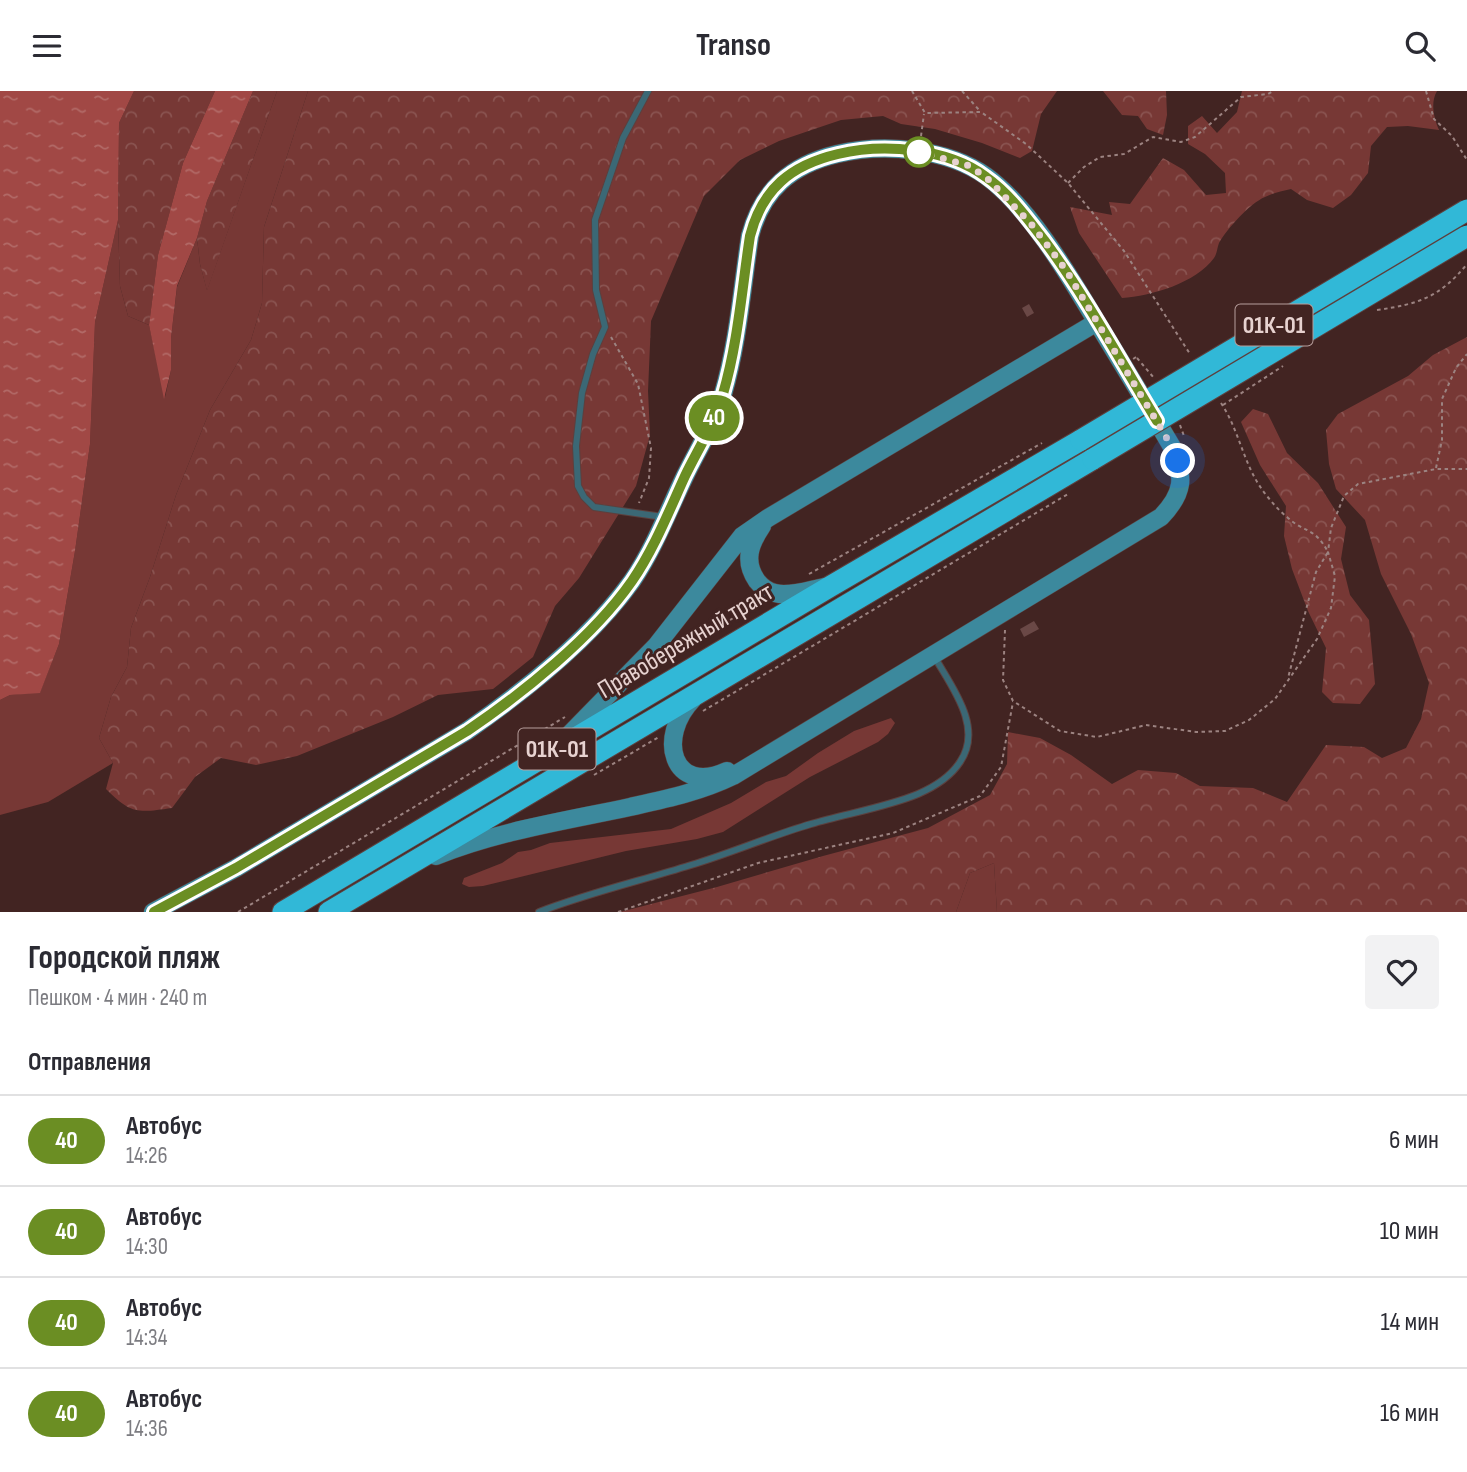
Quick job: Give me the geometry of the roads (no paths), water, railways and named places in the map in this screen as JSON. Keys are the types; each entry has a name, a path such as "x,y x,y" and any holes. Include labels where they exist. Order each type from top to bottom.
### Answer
{"highway":[{"name":"Правобережный тракт","path":"283,912 1467,210"},
{"name":"Правобережный тракт","path":"328,912 1467,236"}],"street":[{"path":"153,912 236,868 467,731 500,708 569,649 618,599 633,579 723,397 755,215 775,186 808,164 838,154 875,147 918,151 967,165 1002,190 1066,270 1172,447 1182,477 1179,492 1172,505 1161,517 733,776 677,797 483,840 394,873"},
{"path":"557,748 656,646 742,536 1097,322"},
{"path":"768,518 754,538 748,555 750,571 761,586 775,593 793,593 831,586"},
{"path":"702,691 683,710 674,729 671,747 675,761 685,771 697,776 719,775 765,755"}],"lane":[{"path":"648,91 623,138 595,220 596,289 605,327 593,353 582,393 576,446 578,486 594,507 665,517"},
{"path":"539,912 568,901 691,866 808,825 918,794 942,781 961,761 968,722 960,701 933,654"}],"water":[{"path":"0,91 134,91 119,123 118,220 95,322 90,444 59,644 40,693 10,695 0,700"},
{"path":"215,91 253,91 207,201 197,238 177,286 171,338 171,370 164,399 149,325 158,255 183,163"}]}
